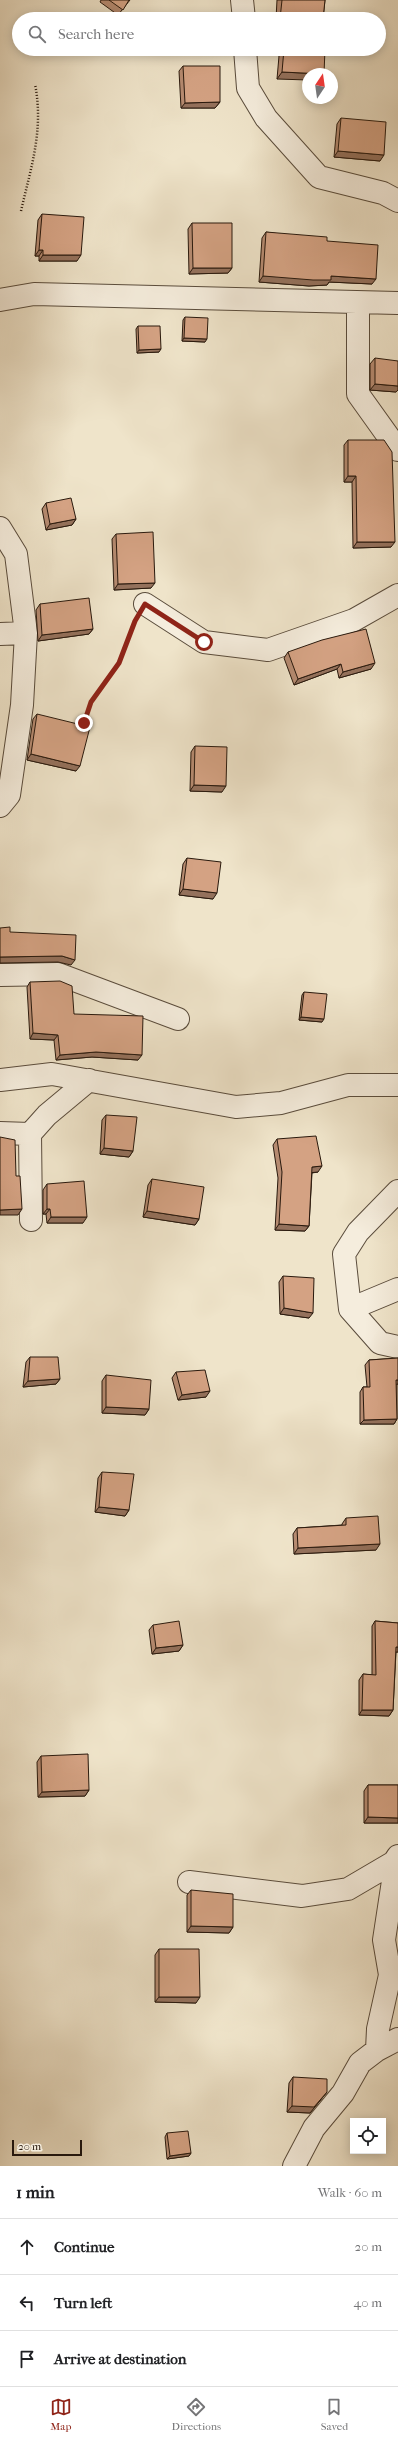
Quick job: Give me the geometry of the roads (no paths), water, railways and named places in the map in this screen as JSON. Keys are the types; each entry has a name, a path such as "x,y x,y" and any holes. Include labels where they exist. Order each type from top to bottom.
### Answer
{"street":[{"path":"242,0 243,12"},
{"path":"246,56 248,88 266,118 319,177 384,193 398,201"},
{"path":"0,300 34,294 358,304 398,303"},
{"path":"358,304 358,394 398,450"},
{"path":"0,528 16,554 26,634 21,713 9,795 0,806"},
{"path":"145,604 204,642 268,650 354,620 398,595"},
{"path":"0,634 26,634"},
{"path":"0,975 58,974 178,1019"},
{"path":"0,1080 52,1074 236,1107 281,1103 348,1085 398,1085"},
{"path":"31,1220 30,1134 48,1115 89,1080"},
{"path":"0,1133 30,1134"},
{"path":"398,1190 358,1232 344,1254 350,1309 380,1343 398,1347"},
{"path":"350,1309 398,1289"},
{"path":"189,1882 302,1896 348,1889 396,1859"},
{"path":"377,2050 378,2029 390,1974 384,1940 396,1859"},
{"path":"294,2166 314,2128 343,2093 360,2063 377,2050 398,2039"}]}
